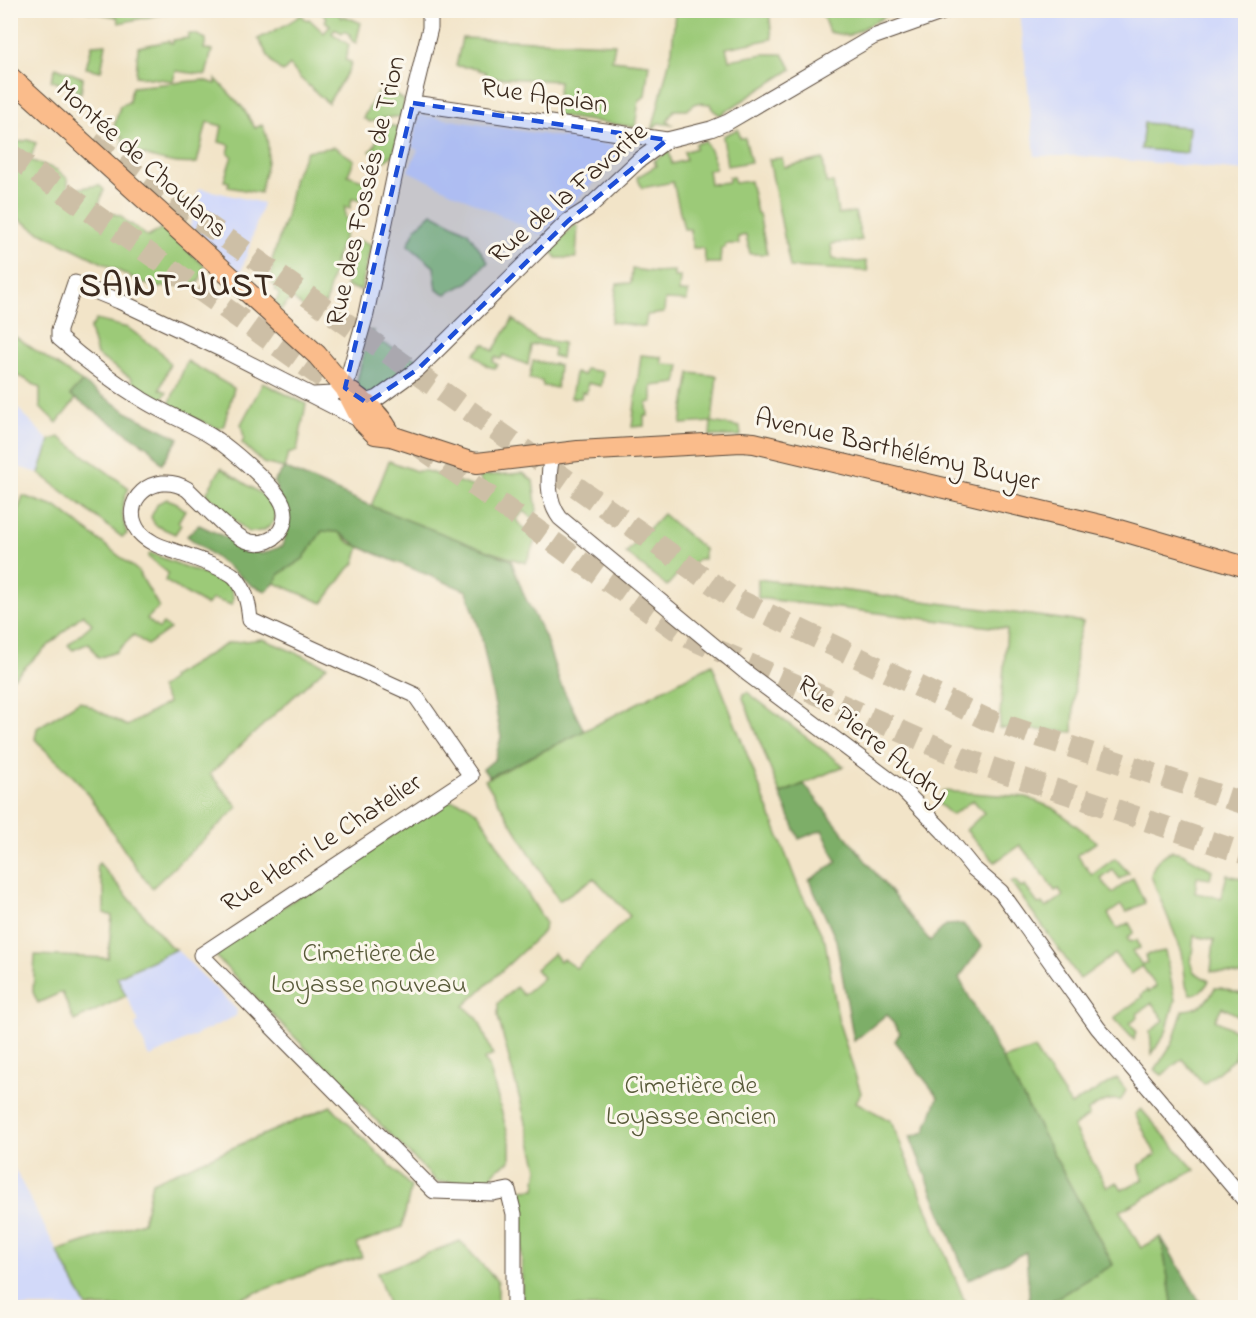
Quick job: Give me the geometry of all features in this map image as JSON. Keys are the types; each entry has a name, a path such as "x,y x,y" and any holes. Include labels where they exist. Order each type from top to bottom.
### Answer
{"main road":[{"name":"Montée de Choulans","path":"10,77 317,355 361,403"},
{"name":"Avenue Barthélémy Buyer","path":"361,403 375,434 391,436 448,456 477,462 578,451 754,443 1109,527 1245,567"}],"street":[{"name":"Rue des Fossés de Trion","path":"361,403 357,347 430,27 430,10"},
{"name":"Rue de la Favorite","path":"361,403 418,369 568,221 587,209 646,154 667,140 711,129 728,122 873,37 949,10"},
{"name":"Rue Appian","path":"413,103 667,140"},
{"name":"Rue Henri Le Chatelier","path":"313,396 119,301 75,283 58,338 141,399 216,439 274,490 285,514 284,524 274,538 256,543 247,542 187,489 169,482 150,485 136,500 133,510 138,530 153,544 235,577 248,599 250,620 415,695 471,776 201,955 432,1189 440,1192 493,1193 508,1190 514,1214 514,1308"},
{"path":"313,396 332,394 361,403"},
{"path":"313,396 331,405 361,403"},
{"name":"Rue Pierre Audry","path":"552,455 548,475 551,500 560,518 748,674 914,801 973,868 1001,892 1098,1028 1245,1202"}],"highlighted area":[{"path":"413,103 667,140 568,221 418,369 367,403 345,388"}],"shaded area":[{"path":"1020,11 1245,11 1245,171 1078,156 1035,156"},
{"path":"419,115 617,146 619,157 541,235 408,171 418,150 412,147"},
{"path":"199,188 263,203 241,273 190,227"},
{"path":"11,401 49,441 39,473 11,465"},
{"path":"176,949 237,1010 236,1016 150,1057 135,1025 139,1022 117,977"},
{"path":"11,1162 57,1251 87,1307 11,1307"}],"green space":[{"path":"821,10 909,11 886,16 848,36 829,32"},
{"path":"85,11 179,11 119,23 117,17"},
{"path":"319,11 336,11 342,18 344,16 361,23 356,43 349,37 351,35 344,31 342,33 335,29 332,33 349,45 345,60 351,62 350,68 328,103 300,78 290,65 283,72 273,64 258,39 301,15 324,33 330,26 325,21 327,18"},
{"path":"675,11 769,11 772,39 726,48 729,60 764,54 783,54 792,69 720,115 713,110 710,104 696,103 687,110 674,110 667,121 673,125 658,123 652,131 672,50"},
{"path":"188,34 195,34 206,39 204,49 212,50 206,75 176,71 173,81 136,76 138,47 169,41 172,44 173,40 188,38"},
{"path":"462,38 615,44 612,60 649,64 645,96 639,101 635,127 556,116 559,81 485,77 486,72 478,68 456,66"},
{"path":"106,44 101,71 86,68 92,45"},
{"path":"56,67 83,78 81,93 51,80"},
{"path":"216,79 243,108 255,128 262,125 266,133 268,150 260,193 228,187 229,182 224,181 232,156 228,154 230,145 219,142 222,126 207,122 197,163 187,164 149,157 122,146 123,137 112,134 120,106 129,102 132,87 203,80 216,84"},
{"path":"384,87 404,100 403,116 370,122 363,118 377,93 382,94"},
{"path":"383,123 400,128 394,154 383,162 370,151 374,147"},
{"path":"1144,123 1189,127 1187,153 1141,149"},
{"path":"738,129 740,138 745,138 751,162 727,166 723,136"},
{"path":"28,140 36,143 30,160 57,170 68,179 68,190 99,185 104,190 97,209 121,216 129,225 131,224 148,237 162,228 205,266 199,282 157,288 143,283 36,230 11,214 10,144"},
{"path":"705,141 713,156 715,169 708,170 710,184 729,182 729,177 733,177 735,183 750,181 767,254 750,254 746,235 738,237 739,244 725,244 724,248 721,248 720,263 706,263 703,248 693,248 690,229 684,229 673,182 642,188 637,177 656,166 654,161 669,151 672,164 686,160 684,152 696,148 695,144"},
{"path":"335,147 354,160 348,175 365,181 361,200 352,198 350,208 345,207 345,218 348,219 326,303 307,311 292,298 281,310 275,304 279,294 271,283 272,260 286,217 294,177 307,151"},
{"path":"782,158 784,167 823,159 826,183 833,182 838,214 855,212 862,240 831,244 833,259 866,261 868,271 790,267 769,159"},
{"path":"432,213 468,232 488,262 469,282 446,294 437,290 434,267 408,245 416,228"},
{"path":"575,225 578,225 576,258 556,258 550,249"},
{"path":"356,240 371,244 361,290 346,287"},
{"path":"632,269 654,272 674,271 674,277 680,277 679,292 688,292 687,301 665,300 664,313 647,315 645,327 611,322 617,284 631,283"},
{"path":"513,319 536,339 563,343 561,358 553,356 554,348 536,344 531,346 528,365 503,355 501,359 495,357 493,362 498,365 494,368 487,366 474,354 484,344 493,351"},
{"path":"96,320 128,328 162,353 170,364 160,389 167,392 161,400 132,382 132,379 97,355 90,329"},
{"path":"369,331 374,331 373,339 417,359 420,359 423,352 426,354 383,390 367,395 356,385"},
{"path":"10,333 82,382 70,395 76,399 57,423 40,407 40,388 11,373"},
{"path":"641,355 662,357 662,364 680,365 677,383 652,386 652,402 647,403 648,416 644,416 644,426 632,427"},
{"path":"187,361 234,388 224,425 219,429 168,407"},
{"path":"533,361 559,365 557,388 543,386 542,381 529,379"},
{"path":"585,369 603,372 601,386 588,383 586,393 582,392 581,398 571,398 575,373 584,375"},
{"path":"690,373 717,376 712,422 740,427 741,436 710,436 711,422 681,424"},
{"path":"82,382 130,414 179,438 162,464 149,448 70,395"},
{"path":"263,383 306,404 297,451 288,454 284,468 263,463 242,443 244,438 241,424"},
{"path":"59,437 129,488 122,511 127,534 122,537 39,473 50,440"},
{"path":"389,461 486,491 479,476 523,473 533,481 537,511 532,518 524,511 516,520 535,541 526,563 481,549 371,506"},
{"path":"221,468 269,499 276,512 273,523 269,527 256,532 248,532 206,494"},
{"path":"284,468 371,506 511,560 524,595 545,637 560,683 584,731 489,777 483,769 495,759 501,737 481,634 467,591 360,547 338,532 322,531 303,559 279,574 275,583 266,591 253,586 187,536 199,525 261,554 283,546 288,525 274,482"},
{"path":"23,496 58,508 138,571 159,607 147,619 159,629 163,624 170,629 147,645 134,635 116,652 98,658 89,643 73,650 68,645 92,624 83,614 11,680 11,521 12,518 15,519"},
{"path":"167,499 185,510 178,522 181,525 175,534 155,525 151,517 158,503"},
{"path":"663,514 704,549 704,559 698,559 692,566 680,571 667,586 626,553"},
{"path":"322,531 338,532 350,543 360,547 354,565 349,568 323,603 275,583 279,574 303,559"},
{"path":"150,553 228,584 233,594 232,605 213,599 206,605 165,581 168,573 148,557"},
{"path":"758,579 1083,622 1076,647 1073,732 999,728 1007,629 758,598"},
{"path":"263,639 327,666 210,774 238,807 152,888 125,852 84,789 35,739 37,728 80,701 127,726 168,703 160,688 172,679 171,677 228,643"},
{"name":"Cimetière de Loyasse ancien","path":"712,664 798,886 825,941 839,1023 861,1093 856,1102 891,1121 967,1307 522,1307 521,1190 535,1189 538,1168 498,1017 498,1003 516,987 523,995 543,978 536,969 554,953 560,961 563,959 576,968 630,916 594,878 559,901 485,780"},
{"path":"747,692 844,766 780,794 743,698"},
{"path":"804,784 930,941 946,925 963,924 982,946 959,978 1113,1265 1041,1307 1030,1307 1026,1252 968,1280 910,1137 925,1132 938,1097 895,1041 900,1033 887,1014 854,1041 836,940 809,880 837,862 822,830 799,839 780,794"},
{"path":"942,791 1026,797 1055,809 1097,842 1077,855 1092,875 1115,858 1129,873 1120,879 1113,870 1101,879 1112,893 1133,878 1145,903 1126,912 1121,905 1108,914 1117,929 1129,923 1134,932 1127,938 1130,942 1137,940 1140,948 1132,951 1141,964 1147,963 1145,955 1165,951 1175,1000 1166,1032 1152,1054 1150,1032 1164,1020 1152,1003 1137,1014 1138,1016 1130,1023 1136,1031 1134,1040 1114,1018 1142,997 1141,995 1147,990 1149,992 1156,986 1142,966 1130,974 1115,954 1080,979 1011,882 1015,880 1021,888 1025,886 1038,904 1042,903 1046,908 1063,896 1059,889 1055,891 1020,845 995,862 966,830 984,813 973,800 952,815 938,803"},
{"name":"Cimetière de Loyasse nouveau","path":"449,801 465,804 479,814 545,922 544,931 464,1006 478,1019 493,1055 484,1060 489,1066 510,1142 510,1161 497,1169 487,1182 437,1182 217,958 218,950 437,805"},
{"path":"1172,851 1182,853 1212,870 1210,879 1197,877 1195,893 1221,898 1227,875 1245,879 1245,976 1211,971 1214,940 1194,936 1191,964 1194,972 1209,981 1201,990 1190,994 1186,985 1182,952 1151,876 1158,860"},
{"path":"99,863 171,947 176,949 117,977 126,996 74,1021 62,992 38,1003 33,992 35,955 108,958 112,916 104,913 104,891 96,867"},
{"path":"1245,984 1245,1019 1222,1007 1215,1020 1240,1033 1235,1058 1204,1084 1182,1059 1162,1075 1155,1070 1173,1042 1183,1010 1202,1004 1215,988 1241,994"},
{"path":"1034,1049 1071,1105 1117,1078 1126,1090 1121,1100 1108,1100 1096,1106 1088,1111 1089,1116 1073,1127 1107,1187 1117,1182 1122,1190 1143,1179 1139,1165 1156,1155 1135,1114 1141,1109 1195,1170 1120,1211 1141,1248 1161,1237 1173,1307 1041,1307 1113,1264 1002,1059"},
{"path":"331,1106 411,1187 402,1227 357,1244 362,1257 298,1277 217,1307 87,1307 57,1251 143,1222 152,1182"},
{"path":"1161,1237 1203,1307 1173,1307"},
{"path":"460,1241 498,1282 498,1307 389,1307 377,1273"}],"tunnel":[{"path":"92,143 730,596 986,719 1246,804"},
{"path":"10,154 348,396"},
{"path":"419,446 685,636 962,758 1246,854"}],"district":[{"name":"SAINT-JUST","path":"177,287"}]}
